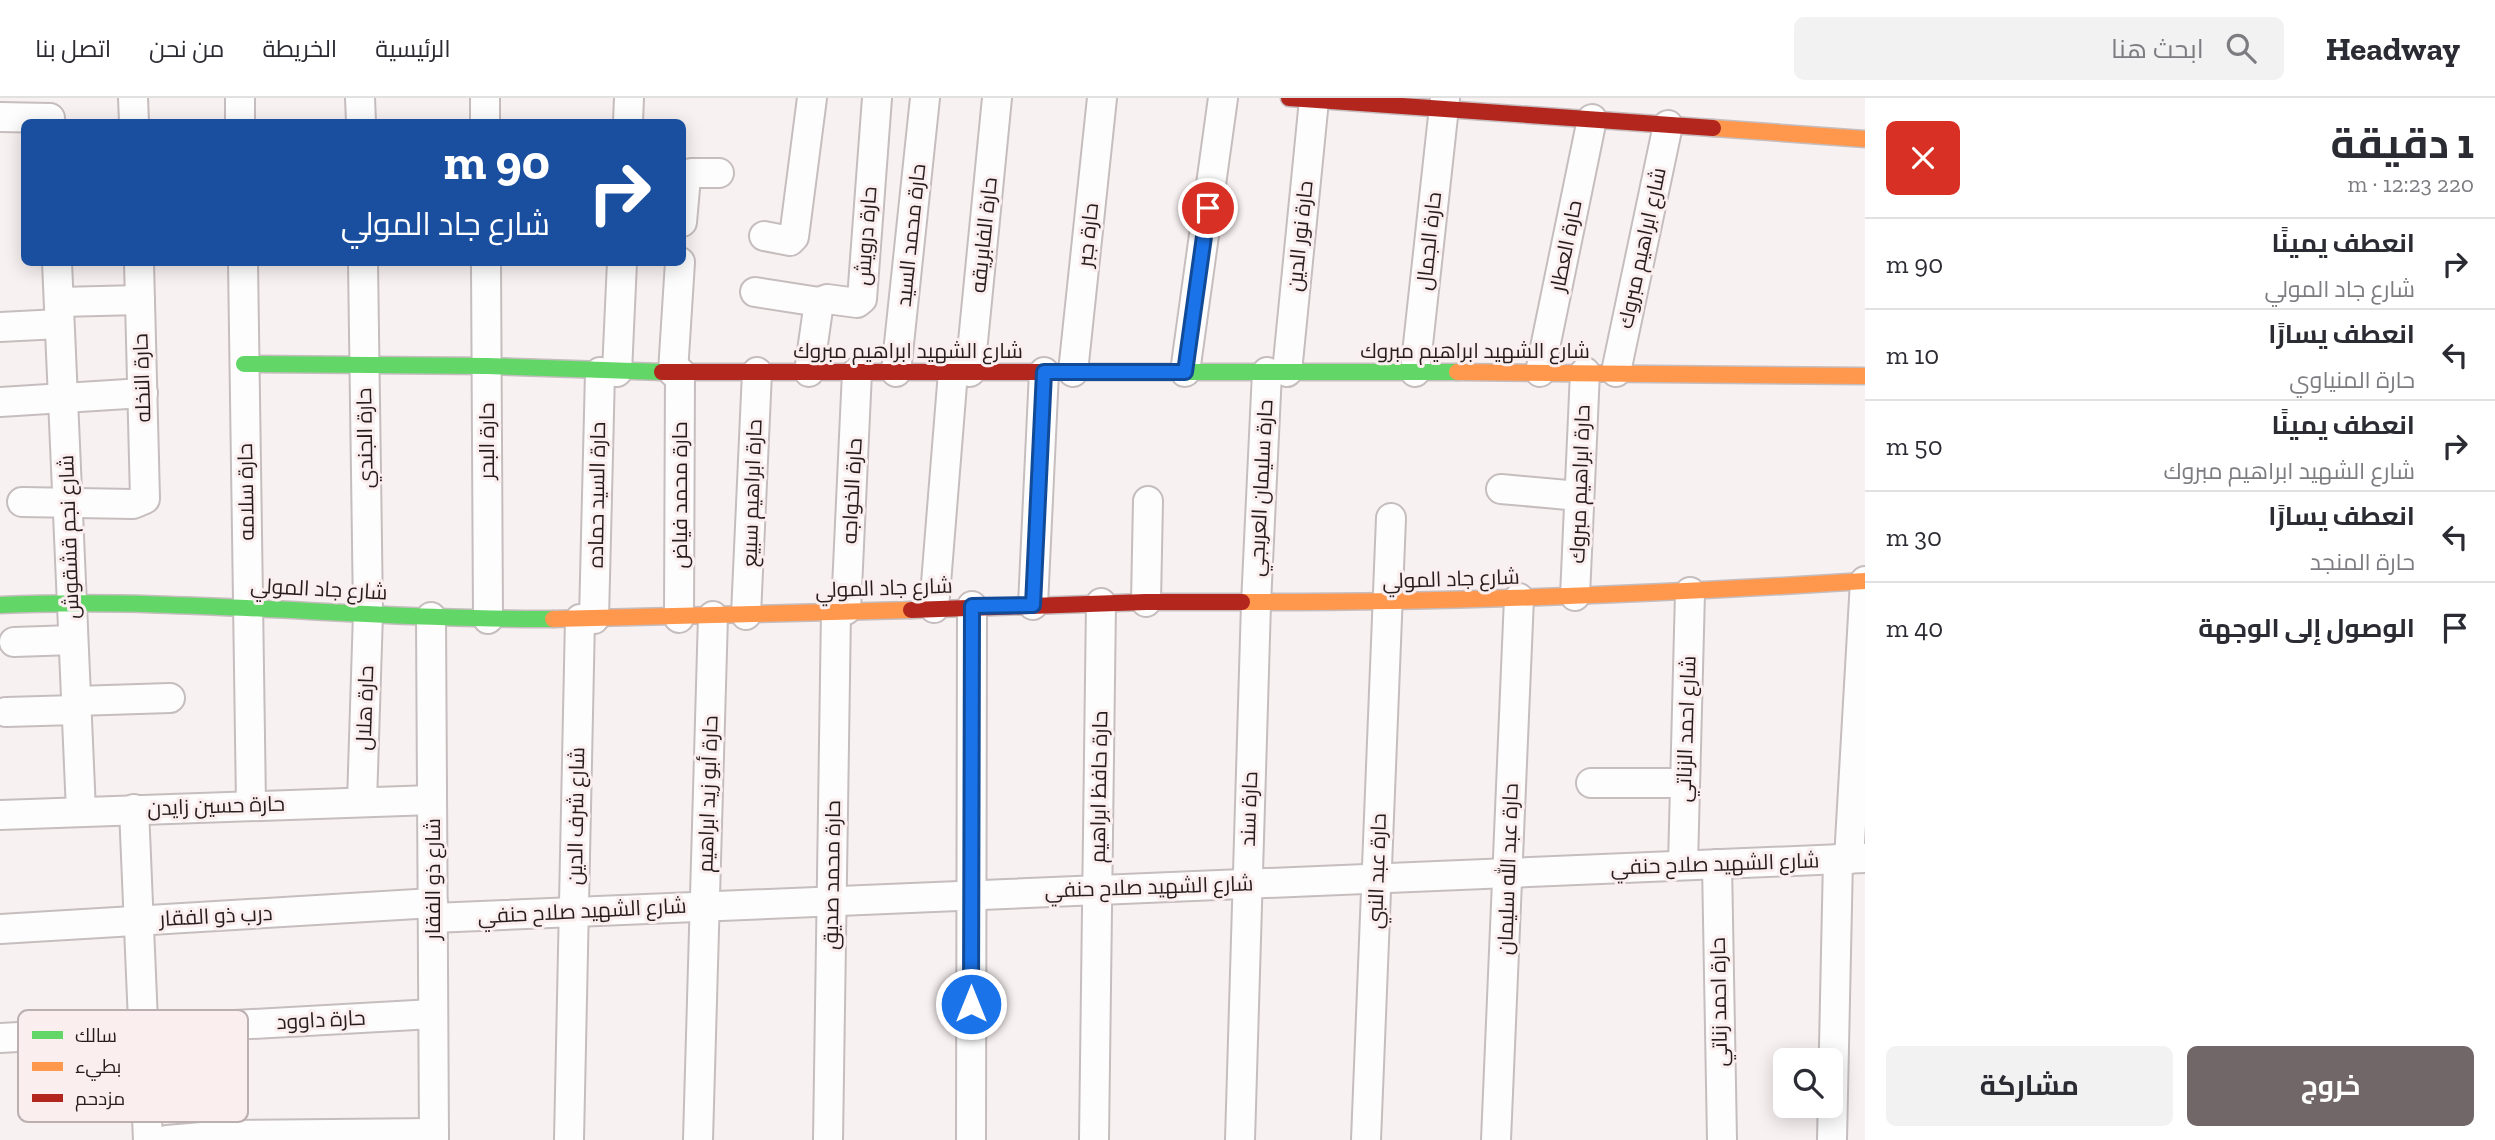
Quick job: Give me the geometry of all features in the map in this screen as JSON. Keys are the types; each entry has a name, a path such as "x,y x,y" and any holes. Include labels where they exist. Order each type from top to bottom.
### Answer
{"street":[{"path":"133,98 134,119"},
{"path":"240,98 240,119"},
{"path":"360,98 361,119"},
{"path":"485,98 485,119"},
{"path":"628,119 629,98"},
{"path":"764,236 790,241 794,237 812,98"},
{"name":"حارة درويش","path":"819,302 827,299 857,303 862,299 877,98"},
{"name":"حارة محمد السيد","path":"896,372 925,98"},
{"name":"حارة الفابريقه","path":"934,608 961,372 998,98"},
{"name":"حارة جبر","path":"1073,372 1102,98"},
{"path":"1185,372 1223,98"},
{"path":"1302,99 1528,107 1592,119 1865,139"},
{"name":"حارة نور الدين","path":"1277,372 1302,99"},
{"name":"حارة الجمال","path":"1415,372 1444,104"},
{"path":"0,117 50,113"},
{"name":"حارة العطار","path":"1540,372 1592,119"},
{"name":"شارع ابراهيم مبروك","path":"1616,372 1668,125"},
{"path":"686,177 691,173 719,173"},
{"name":"شارع نجم قشقوش","path":"57,266 81,811"},
{"name":"حارة النخله","path":"68,503 133,504 145,499 139,266"},
{"name":"حارة سلامه","path":"243,266 251,805"},
{"name":"حارة الجندي","path":"363,266 368,613"},
{"name":"حارة البحر","path":"486,266 488,619"},
{"name":"حارة السيد حماده","path":"587,619 608,372 621,266"},
{"name":"حارة محمد فياض","path":"679,618 677,372 680,266"},
{"path":"755,292 819,302 809,372"},
{"path":"0,327 59,313 140,300"},
{"name":"شارع الشهيد ابراهيم مبروك","path":"244,364 487,366 608,372 1616,372 1865,376"},
{"name":"حارة ابراهيم سبيع","path":"747,615 757,372"},
{"name":"حارة الخواجه","path":"841,610 857,372"},
{"path":"1033,605 1044,372"},
{"name":"حارة سليمان العربجي","path":"1256,604 1277,372"},
{"name":"حارة ابراهيم مبروك","path":"1575,596 1585,372"},
{"path":"0,402 143,393"},
{"path":"1501,489 1579,496"},
{"path":"1146,602 1149,501"},
{"path":"22,502 68,503"},
{"name":"حارة عبد النبي","path":"1366,1140 1391,518"},
{"path":"1832,1140 1851,858 1865,581"},
{"name":"شارع جاد المولي","path":"0,605 72,602 248,606 488,619 679,618 841,610 1146,602 1388,603 1690,592 1865,581"},
{"name":"شارع احمد الزناتي","path":"1683,866 1690,592"},
{"name":"حارة عبد الله سليمان","path":"1496,1140 1519,598"},
{"name":"حارة حافظ ابراهيم","path":"1094,1140 1101,603"},
{"name":"حارة سند","path":"1240,1140 1256,604"},
{"path":"971,1140 972,606"},
{"name":"حارة محمد صديق","path":"828,1140 831,901 841,610"},
{"name":"حارة هلال","path":"362,802 368,613"},
{"name":"حارة أبو زيد ابراهيم","path":"698,1140 713,616"},
{"name":"شارع ذو الفقار","path":"431,617 434,1136"},
{"name":"شارع شرف الدين","path":"569,1140 574,911 587,619"},
{"path":"15,642 73,640"},
{"path":"6,712 170,698"},
{"path":"1591,783 1685,783"},
{"name":"حارة حسين زايدن","path":"0,815 432,800"},
{"path":"134,809 143,1010"},
{"name":"شارع الشهيد صلاح حنفي","path":"433,910 574,911 1851,858"},
{"name":"حارة احمد زناتي","path":"1717,864 1722,1140"},
{"name":"درب ذو الفقار","path":"0,929 139,920 433,910"},
{"name":"حارة داوود","path":"248,1024 433,1014"},
{"name":"حارة داوود","path":"0,1038 18,1037"},
{"path":"147,1122 148,1140"},
{"path":"167,1140 226,1135 434,1136"}],"traffic: fast":[{"path":"244,364 487,366 662,372"},
{"path":"1063,372 1457,372"},
{"path":"0,605 139,604 553,619"}],"traffic: slow":[{"path":"1713,128 1865,139"},
{"path":"1457,372 1865,376"},
{"path":"1242,602 1554,597 1865,581"},
{"path":"553,619 911,610"}],"traffic: jam":[{"path":"1289,98 1713,128"},
{"path":"662,372 1063,372"},
{"path":"911,610 1146,602 1242,602"}],"route":[{"path":"971,1004 972,606 1033,605 1044,372 1185,372 1208,208"}]}
